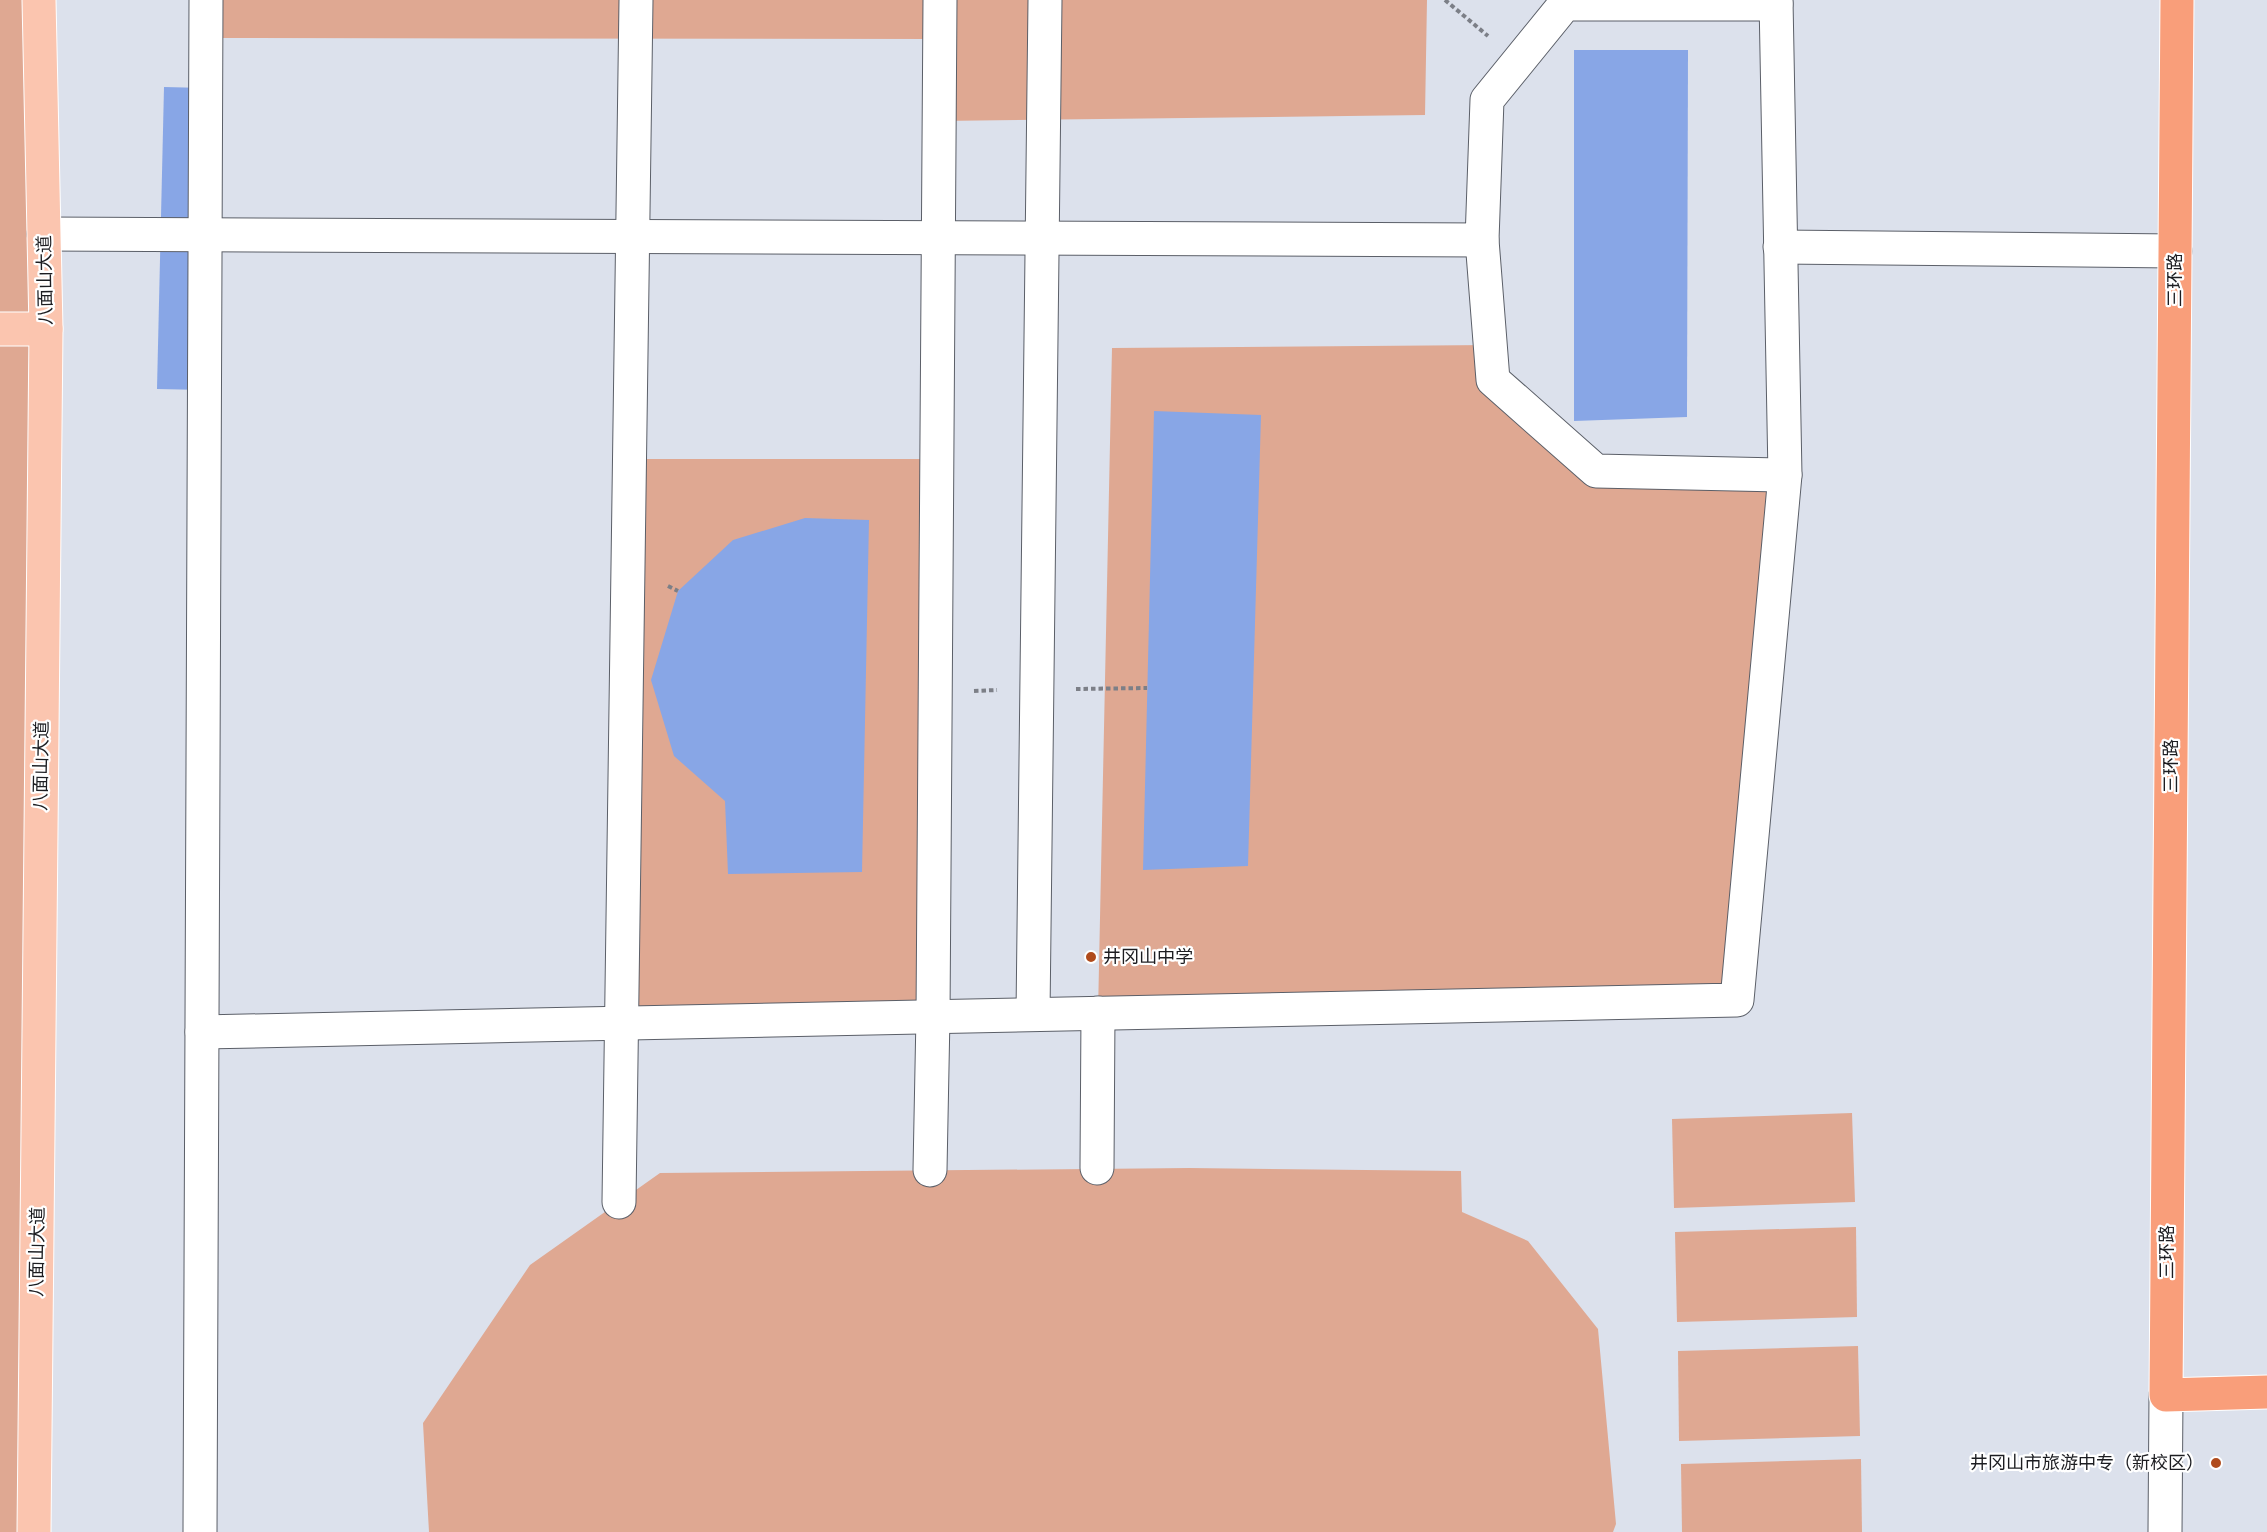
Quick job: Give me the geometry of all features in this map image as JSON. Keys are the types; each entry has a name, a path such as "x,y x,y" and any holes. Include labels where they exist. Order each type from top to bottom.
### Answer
{"highway":[{"name":"三环路","path":"2166,1395 2177,0"},
{"path":"2166,1395 2267,1392"}],"main road":[{"name":"八面山大道","path":"34,1532 46,329 39,0"},
{"path":"0,329 46,329"}],"street":[{"path":"200,1532 206,0"},
{"path":"619,1202 636,0"},
{"path":"930,1170 940,0"},
{"path":"1033,1014 1045,0"},
{"path":"202,1032 1737,999 1785,475 1776,2 1565,4 1487,100 1482,240 1493,380 1596,471 1785,475"},
{"path":"44,234 1482,240"},
{"path":"1780,247 2175,251"},
{"path":"1097,1168 1098,1013"},
{"name":"三环路","path":"2164,1532 2166,1395"}],"path":[{"path":"1445,0 1518,61"}],"shaded area":[{"path":"0,0 39,0 34,1532 0,1532"},
{"path":"206,0 1427,0 1425,115 939,121 939,39 205,38"},
{"path":"1491,345 1493,380 1596,471 1785,475 1737,1000 1098,1013 1112,348"},
{"path":"629,459 937,459 933,1016 621,1023"},
{"path":"1852,1113 1855,1202 1674,1208 1672,1119"},
{"path":"1189,1168 1461,1171 1462,1212 1528,1241 1598,1329 1616,1524 1613,1532 429,1532 423,1423 530,1265 660,1173"},
{"path":"1856,1227 1857,1317 1677,1322 1675,1232"},
{"path":"1858,1346 1860,1436 1679,1441 1678,1351"},
{"path":"1861,1459 1862,1532 1682,1532 1681,1464"}],"building":[{"path":"1574,50 1688,50 1687,417 1574,421"},
{"path":"164,87 205,88 204,390 157,389"},
{"path":"1154,411 1261,415 1248,866 1143,870"},
{"path":"805,518 869,520 862,872 728,874 725,801 674,756 651,680 678,591 733,540"}],"place":[{"name":"井冈山中学","path":"1091,957"},
{"name":"井冈山市旅游中专（新校区）","path":"2216,1463"}]}
